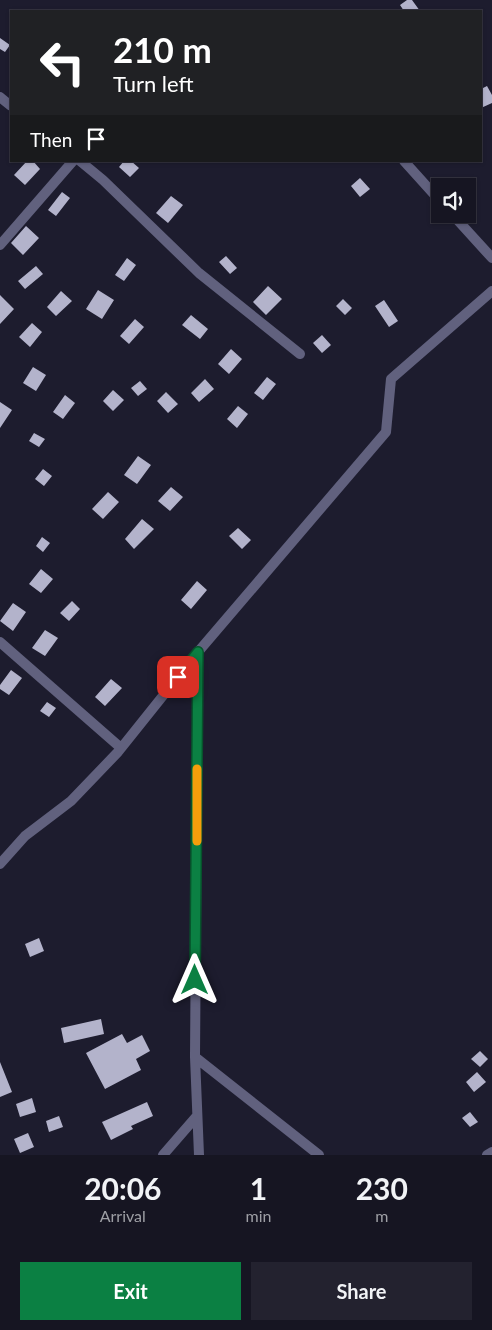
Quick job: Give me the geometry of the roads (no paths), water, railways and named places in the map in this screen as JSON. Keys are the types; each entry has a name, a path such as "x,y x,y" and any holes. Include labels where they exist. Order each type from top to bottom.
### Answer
{"street":[{"path":"0,97 10,105"},
{"path":"0,245 72,162"},
{"path":"81,162 103,180 199,273 300,354"},
{"path":"405,162 431,191"},
{"path":"460,223 492,258"},
{"path":"0,864 26,836 71,801 121,748 198,652 386,432 391,379 492,291"},
{"path":"0,642 121,748"},
{"path":"198,652 195,1057 199,1155"},
{"path":"195,1057 319,1155"},
{"path":"163,1155 196,1117"},
{"path":"487,1155 492,1152"}]}
